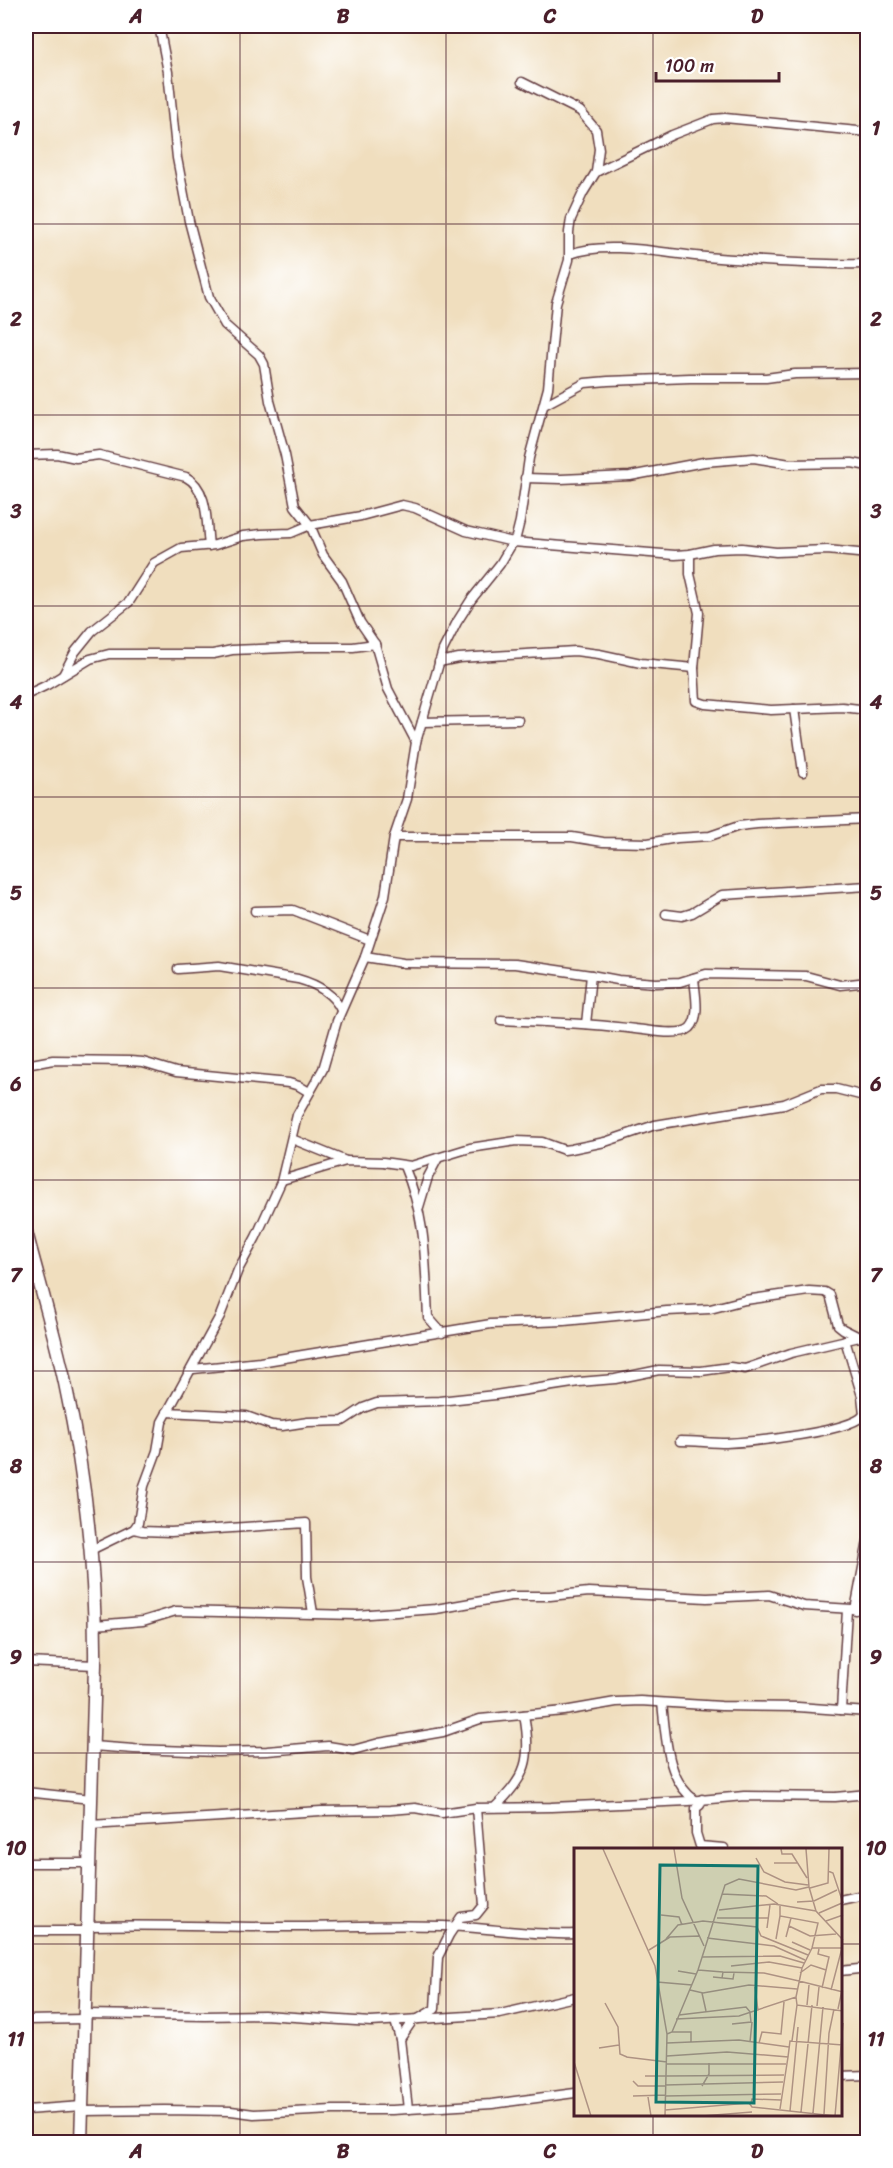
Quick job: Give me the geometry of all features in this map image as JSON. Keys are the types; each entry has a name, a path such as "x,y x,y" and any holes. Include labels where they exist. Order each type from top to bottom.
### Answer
{"street":[{"path":"159,26 168,72 177,158 189,221 209,297 225,325 259,355 264,364 270,401 285,454 295,506 309,525 323,555 342,581 360,622 375,644 388,689 416,742"},
{"path":"91,1550 134,1529 138,1523 144,1486 157,1451 159,1430 220,1316 238,1270 256,1238 282,1180 297,1115 323,1069 341,1010 365,957 385,896 394,837 407,799 416,742 439,663 457,622 471,600 500,564 513,542 520,521 525,478 544,405 551,364 552,329 556,303 570,254 568,232 570,219 596,171 599,149 596,130 580,111 522,82"},
{"path":"596,171 672,135 719,118 867,132"},
{"path":"570,254 583,249 606,248 707,257 867,264"},
{"path":"544,405 585,383 867,373"},
{"path":"26,455 57,454 76,458 99,455 186,477 195,484 203,500 209,546"},
{"path":"525,478 630,476 704,462 754,458 790,464 852,463 867,466"},
{"path":"63,675 75,652 92,631 129,602 154,563 181,548 209,546 243,537 291,533 309,525 361,516 402,505 415,508 466,531 513,542 675,555 690,555 714,549 742,548 776,552 826,550 867,554"},
{"path":"690,555 690,574 699,613 694,668 696,701 747,708 842,707 867,710"},
{"path":"26,695 90,659 109,654 213,654 232,650 309,646 353,647 375,644"},
{"path":"439,663 459,658 575,651 641,663 694,668"},
{"path":"794,709 803,772"},
{"path":"422,722 518,720"},
{"path":"394,837 560,837 603,842 648,843 686,837 710,837 739,826 867,819"},
{"path":"666,914 682,916 692,913 722,895 867,886"},
{"path":"255,911 293,910 370,940"},
{"path":"365,957 403,963 515,964 618,980 656,983 680,982 706,974 806,976 833,985 867,982"},
{"path":"178,969 219,966 310,982 335,998 341,1010"},
{"path":"586,1024 591,975"},
{"path":"501,1020 586,1024 663,1032 686,1030 691,1027 696,1016 694,978"},
{"path":"335,998 346,997"},
{"path":"26,1065 53,1060 143,1062 176,1072 289,1083 309,1092"},
{"path":"282,1180 346,1161 383,1162 404,1166 470,1148 516,1141 542,1142 564,1150 571,1149 605,1142 655,1125 776,1106 821,1089 836,1089 867,1097"},
{"path":"292,1139 346,1161"},
{"path":"419,1208 424,1188 438,1158"},
{"path":"404,1166 419,1208 426,1250 428,1317 442,1333"},
{"path":"26,1232 65,1385 76,1440 91,1550 95,1665 81,2142"},
{"path":"193,1369 260,1362 491,1324 564,1321 710,1309 745,1300 818,1291 833,1298 838,1325 863,1336"},
{"path":"167,1412 246,1416 271,1425 282,1426 308,1422 343,1421 363,1408 377,1403 439,1401 495,1395 615,1379 659,1370 701,1371 730,1367 745,1370 791,1353 863,1336"},
{"path":"680,1442 748,1441 814,1433 858,1422 864,1414 862,1396 844,1340"},
{"path":"134,1529 171,1532 306,1523 307,1577 313,1613"},
{"path":"841,1710 851,1610 867,1541"},
{"path":"95,1624 143,1622 176,1611 356,1615 436,1609 511,1596 550,1596 589,1592 707,1598 768,1595 795,1605 867,1610"},
{"path":"26,1662 95,1665"},
{"path":"92,1746 218,1752 328,1746 354,1750 378,1743 443,1732 480,1719 616,1702 867,1712"},
{"path":"662,1703 669,1755 686,1793 695,1802 696,1833 700,1846 724,1848"},
{"path":"495,1807 517,1784 524,1768 528,1743 524,1715"},
{"path":"26,1792 91,1799"},
{"path":"90,1825 321,1811 406,1808 442,1813 495,1807 695,1802 744,1796 835,1797 867,1794"},
{"path":"400,2039 415,2020 435,2008 438,1957 449,1935 461,1917 476,1915 484,1905 476,1808"},
{"path":"26,1863 89,1863"},
{"path":"842,1900 867,1894"},
{"path":"26,1931 155,1924 213,1927 457,1926 545,1935 574,1934"},
{"path":"442,1926 449,1935"},
{"path":"842,1971 867,1968"},
{"path":"26,2020 264,2014 372,2022 500,2014 574,1997"},
{"path":"395,2021 400,2039 408,2109"},
{"path":"842,2076 867,2075"},
{"path":"26,2110 82,2108 231,2111 254,2114 492,2104 574,2093"}]}
